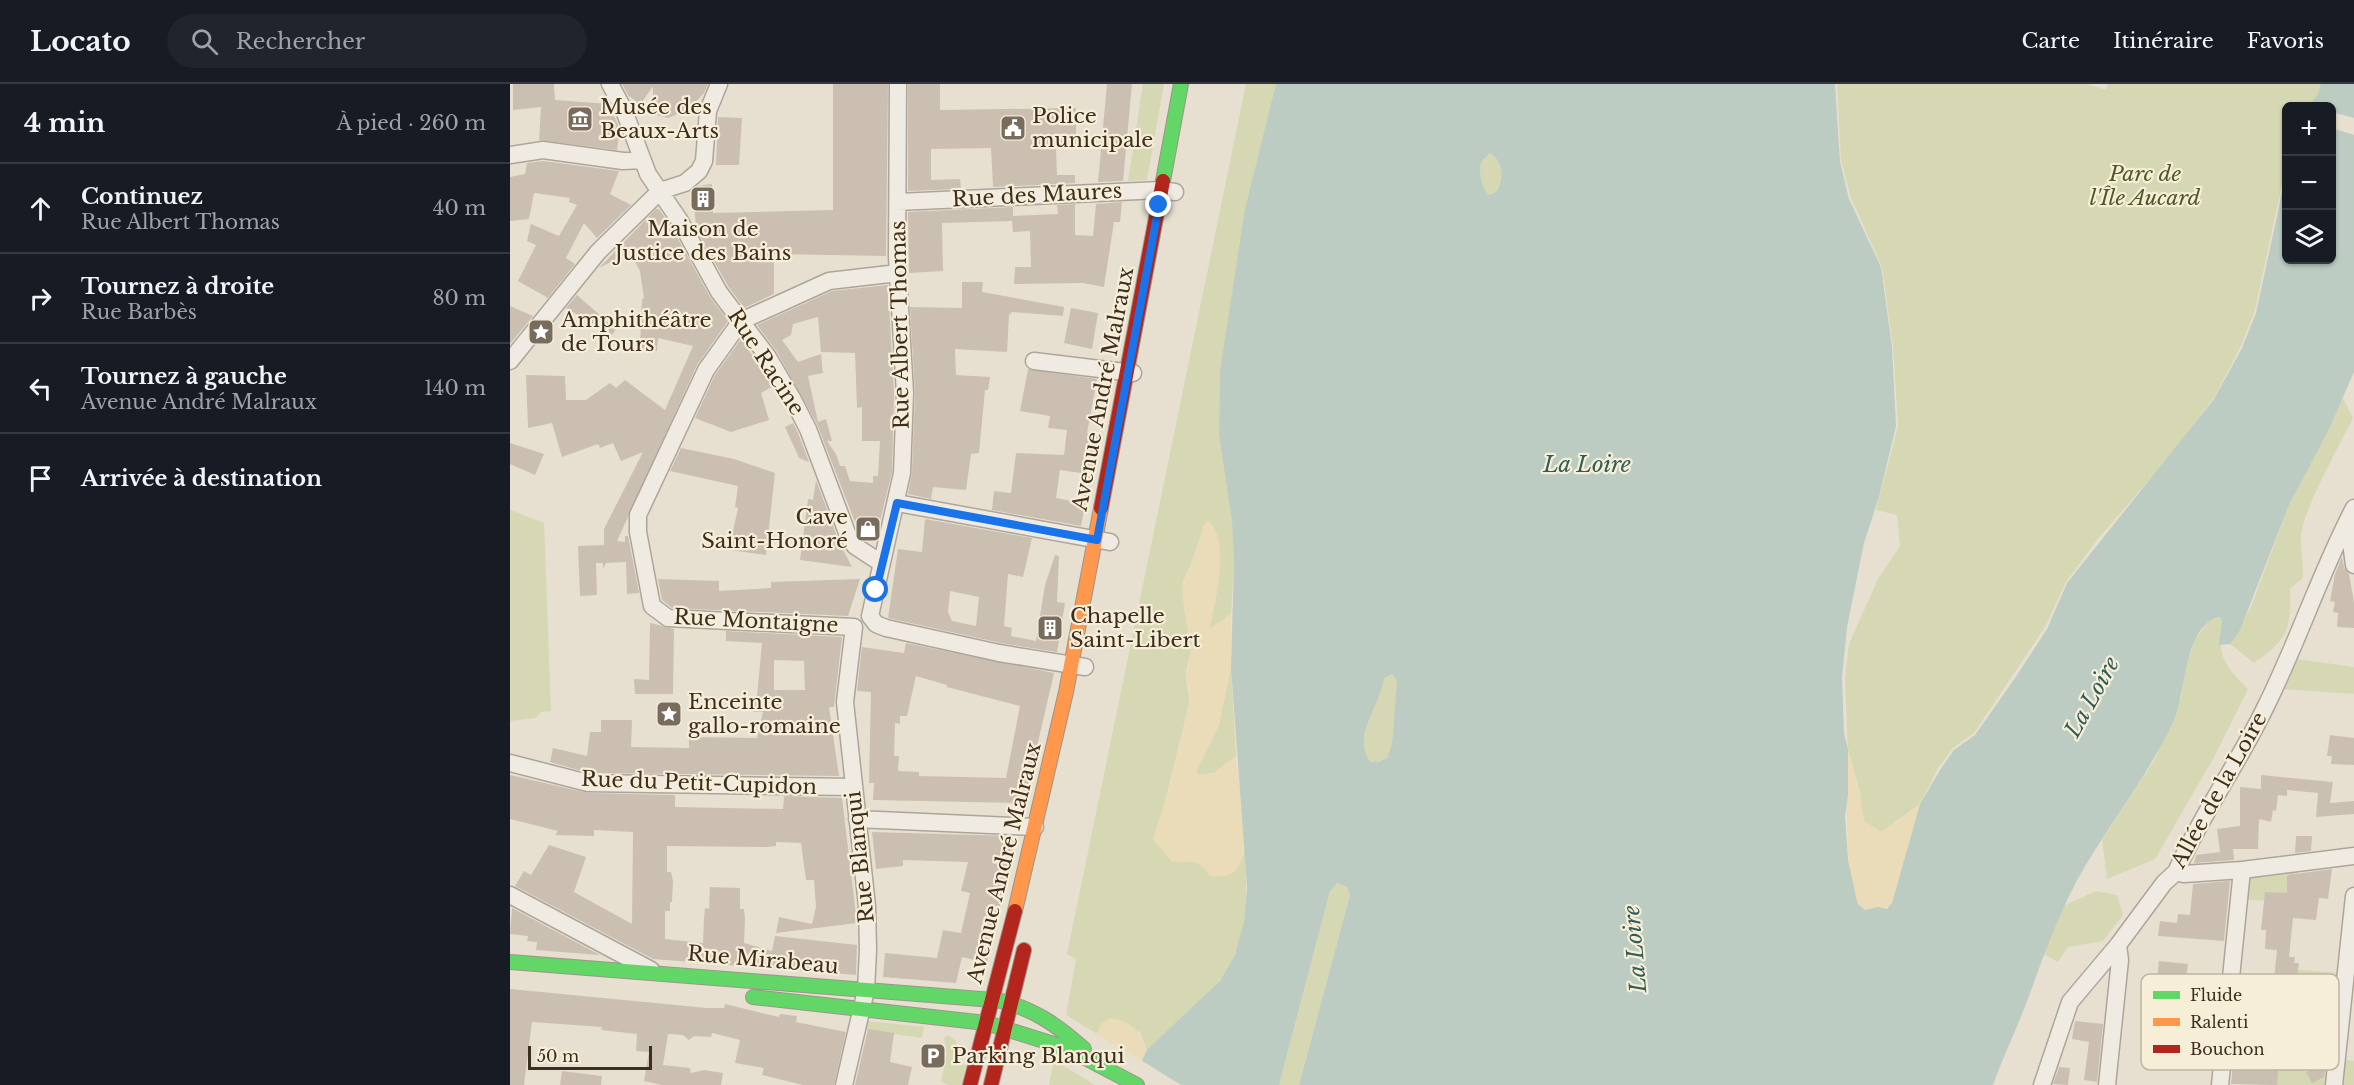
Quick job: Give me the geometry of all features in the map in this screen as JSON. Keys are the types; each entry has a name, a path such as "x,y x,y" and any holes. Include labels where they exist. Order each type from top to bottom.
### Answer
{"main road":[{"name":"Avenue André Malraux","path":"1168,191 1181,84"},
{"name":"Avenue André Malraux","path":"1063,770 1078,666 1104,545 1168,191 1194,84"},
{"name":"Avenue André Malraux","path":"1117,501 1134,373"},
{"name":"Avenue André Malraux","path":"1104,545 1113,524"},
{"name":"Avenue André Malraux","path":"970,1085 1035,827 1101,588"},
{"name":"Avenue André Malraux","path":"991,1085 1007,1028 1028,931"},
{"name":"Rue Mirabeau","path":"510,962 1013,1003 1032,1008 1050,1019 1099,1062"},
{"name":"Rue Mirabeau","path":"521,977 702,992"},
{"name":"Rue Mirabeau","path":"735,995 986,1023 1027,1033 1099,1062"},
{"path":"1099,1062 1137,1085"}],"street":[{"name":"Rue Racine","path":"610,84 623,108 642,160 680,221 719,292 779,375 808,429 849,538 855,546 881,563"},
{"path":"510,361 598,252 660,191 685,183 699,171 704,161 708,111 719,84"},
{"name":"Rue Albert Thomas","path":"870,616 902,473 905,393 898,273 898,84"},
{"path":"510,155 543,150 623,161 642,160"},
{"name":"Rue des Maures","path":"898,202 1168,191"},
{"path":"741,321 829,281 898,273"},
{"name":"Rue Montaigne","path":"741,321 706,370 638,515 638,532 652,606 668,618 854,627"},
{"path":"1034,361 1134,373"},
{"path":"897,503 1104,545"},
{"path":"2351,514 2354,565"},
{"name":"Allée de la Loire","path":"2042,1085 2070,1002 2118,945 2164,883 2176,872 2244,751 2284,669 2351,514"},
{"path":"854,627 870,616 876,624 886,628 999,653 1078,666"},
{"name":"Rue Blanqui","path":"844,1085 866,990 867,906 845,702 854,627"},
{"name":"Rue du Petit-Cupidon","path":"510,763 588,783 853,788"},
{"path":"857,819 1035,827"},
{"path":"2176,872 2184,874 2242,870 2354,855"},
{"path":"2231,974 2242,870"},
{"path":"510,895 657,973"},
{"path":"2339,1038 2354,896"},
{"path":"2107,1085 2120,960 2118,945"},
{"path":"2220,1085 2222,1070"},
{"path":"2334,1085 2336,1070"}],"green space":[{"path":"1143,84 1164,84 1147,180 1128,181"},
{"path":"1246,84 1276,84 1220,371 1219,435 1232,522 1234,560 1231,614 1209,630 1219,573 1199,541 1183,590 1183,601 1192,644 1186,672 1189,704 1163,810 1176,862 1196,862 1204,867 1211,876 1218,876 1232,871 1245,851 1244,918 1236,950 1221,980 1195,1008 1147,1050 1140,1032 1102,1023 1097,1034 1066,1015 1076,959 1067,954"},
{"name":"Parc de l'Île Aucard","path":"1837,84 2087,84 2106,90 2108,84 2354,84 2336,102 2282,102 2282,184 2255,310 2241,346 2215,396 2168,458 2097,540 2066,582 2045,627 1974,733 1953,748 1938,768 1920,804 1881,832 1863,821 1859,789 1848,749 1845,678 1849,644 1878,579 1900,546 1897,515 1876,510 1898,426 1893,347 1882,267 1851,198 1841,160"},
{"path":"1490,153 1498,161 1502,176 1497,191 1488,195 1482,183 1480,166 1481,161"},
{"path":"2343,398 2353,418 2307,512 2301,542 2303,578 2290,589 2288,624 2281,640 2254,663 2230,644 2251,607 2289,505"},
{"path":"510,510 544,523 551,711 541,712 536,718 510,721"},
{"path":"2220,617 2223,620 2221,642 2224,659 2248,689 2213,759 2155,859 2107,879 2102,840 2154,761 2181,698 2184,673 2195,640 2208,622"},
{"path":"2297,659 2354,667 2354,694 2284,689"},
{"path":"1231,667 1236,756 1214,773 1199,775 1196,771 1219,725"},
{"path":"1392,674 1397,681 1392,743 1387,758 1379,762 1371,762 1365,752 1365,731 1384,678"},
{"path":"2298,867 2295,903 2243,899 2248,874"},
{"path":"1336,883 1347,887 1350,895 1299,1085 1279,1085 1330,891"},
{"path":"2096,891 2117,895 2123,915 2103,941 2068,947 2058,962 2044,954 2063,906"},
{"path":"2289,969 2339,973 2339,974 2289,974"},
{"path":"868,1021 924,1027 922,1038 862,1029"},
{"path":"948,1035 956,1041 959,1063 966,1065 962,1085 948,1085 941,1081 947,1054 944,1038"},
{"path":"2341,1059 2354,1061 2354,1085 2338,1085"},
{"path":"1054,1060 1095,1085 1049,1085"},
{"path":"2278,1070 2329,1070 2328,1085 2258,1085 2258,1080 2278,1073"}],"sand":[{"path":"1208,520 1215,529 1220,556 1218,588 1209,629 1231,614 1231,667 1219,725 1196,771 1199,775 1214,773 1236,756 1244,832 1242,860 1237,869 1228,875 1217,876 1210,876 1197,863 1171,861 1153,839 1169,789 1189,704 1190,690 1186,682 1192,642 1188,634 1182,583 1195,556 1203,526"},
{"path":"1848,749 1859,789 1864,821 1881,832 1920,804 1892,903 1887,909 1865,910 1857,901 1852,884 1847,835"},
{"path":"1110,1018 1129,1024 1138,1032 1147,1050 1142,1061 1097,1034 1102,1023"}],"water":[{"name":"La Loire","path":"1276,84 1835,84 1840,161 1849,199 1881,267 1892,347 1896,426 1879,497 1864,543 1847,627 1842,678 1844,733 1848,749 1848,795 1845,816 1848,860 1858,904 1865,910 1878,907 1887,909 1892,903 1920,804 1940,770 1954,750 1975,735 2015,678 2047,629 2067,583 2214,399 2242,348 2256,313 2282,193 2282,264 2336,264 2336,102 2312,102 2317,96 2321,84 2354,84 2354,372 2329,429 2289,505 2240,630 2230,644 2219,645 2222,620 2220,617 2208,622 2199,632 2188,661 2174,720 2154,758 2087,863 2068,898 1993,1085 1299,1085 1350,895 1347,887 1337,883 1330,891 1279,1085 1130,1085 1147,1050 1221,980 1235,955 1244,921 1247,887 1231,667 1234,560 1232,522 1219,435 1220,371 1245,209","holes":["1490,153 1495,157 1502,176 1497,191 1489,195 1481,180 1481,162","1392,674 1397,681 1392,743 1387,758 1379,762 1371,762 1365,752 1365,731 1384,678"]}],"pier":[{"path":"2336,113 2354,118 2354,135 2336,129"},
{"path":"1139,1059 1181,1085 1127,1085"}],"building":[{"name":"Musée des Beaux-Arts","path":"513,84 554,84 555,100 609,104 620,130 617,150 539,140 541,107 513,110"},
{"path":"622,84 708,84 704,93 688,110 668,118 653,114 653,86 640,105 628,95"},
{"path":"833,84 888,84 886,256 774,254 774,294 744,308 728,286 696,229 693,190 698,186 712,184 713,213 833,210"},
{"path":"908,84 940,84 940,110 1076,108 1076,147 1056,147 1057,175 1075,175 1075,183 993,187 991,148 931,149 931,180 960,179 961,189 908,191"},
{"path":"1107,84 1132,84 1123,181 1098,182"},
{"path":"718,117 742,118 739,165 716,165"},
{"path":"543,161 619,171 610,194 631,205 597,238 584,223 566,258 575,264 548,298 518,281 536,245 527,241 531,224 559,236 577,205 569,202 570,198 534,193 529,219 510,221 510,177 525,174 527,163"},
{"path":"1122,202 1120,222 1114,222 1104,287 1083,283 1014,284 1015,267 1031,267 1030,231 1013,232 1012,221 942,223 943,271 909,273 908,212 1013,207 1013,216 1058,214 1057,205 1075,204 1075,235 1093,236 1096,204"},
{"path":"656,209 659,209 671,226 710,297 728,321 697,365 617,541 625,542 625,536 628,536 639,593 627,594 626,562 606,563 603,569 603,563 596,563 597,595 580,596 578,546 604,545 604,529 643,452 621,461 613,443 600,448 598,444 562,457 552,423 528,428 526,375 565,376 566,400 586,400 610,383 616,388 625,380 665,410 693,346 658,338 657,351 640,348 642,299 644,298 640,271 630,252 599,268"},
{"path":"962,282 983,282 982,292 1064,307 1063,316 1012,312 1009,315 1007,352 955,349 956,375 990,377 988,390 985,390 979,453 971,454 966,490 933,487 931,499 908,494 912,473 915,393 910,307 962,308"},
{"path":"888,285 894,393 892,472 880,521 878,521 878,532 860,535 817,424 777,352 757,325 832,291","holes":["818,317 821,352 855,353 857,408 862,407 862,441 880,441 878,476 873,476 873,483 850,481 845,466 840,466 836,454 827,441 832,441 826,419 818,422 808,376 823,373 821,354 798,362 782,340 791,335 793,324"]},
{"path":"577,295 616,329 612,335 566,308"},
{"path":"510,306 533,316 510,344"},
{"path":"1071,308 1098,313 1092,349 1064,343"},
{"path":"741,339 773,386 761,393 769,420 731,432 695,418 715,375"},
{"path":"1028,369 1097,379 1087,433 1099,434 1081,526 992,510 994,491 1011,493 1016,453 1064,455 1067,430 1048,428 1050,416 1020,411","holes":["1060,470 1088,474 1082,503 1056,498"]},
{"path":"793,423 809,462 799,458 785,427"},
{"path":"510,443 544,454 535,475 510,464"},
{"path":"681,448 734,459 775,473 766,555 729,550 738,508 735,507 738,486 670,471"},
{"path":"816,480 839,542 852,567 800,560 808,499 813,500"},
{"path":"925,519 1032,538 1023,577 1008,574 1004,626 1012,628 1011,636 1036,641 1045,585 1055,555 1059,556 1057,602 1065,603 1057,652 1001,643 888,618 898,549 922,552","holes":["950,591 979,597 976,626 952,621 948,612"]},
{"path":"2342,557 2344,567 2349,574 2354,602 2354,628 2337,627 2338,613 2333,612 2335,602 2330,601 2335,574"},
{"path":"658,579 719,581 719,591 771,588 771,582 860,579 848,616 672,608 662,600"},
{"path":"650,623 674,629 673,694 635,694 634,679 649,680"},
{"path":"726,631 842,637 834,707 829,707 839,776 589,773 550,762 553,748 587,756 590,732 601,732 601,720 632,720 631,747 689,748 689,737 757,738 763,712 753,712 755,696 757,696 762,643 726,641","holes":["774,660 804,661 805,690 774,690"]},
{"path":"906,643 1054,673 1024,803 873,800 874,783 869,783 871,692 857,691 862,647 904,653","holes":["916,676 947,685 947,687 1020,706 1006,778 919,776 919,772 898,771 899,756 894,756 895,723 900,724 900,716 907,716"]},
{"path":"2330,735 2354,738 2354,765 2331,764 2332,756 2327,756"},
{"path":"510,775 588,793 675,795 675,807 783,809 784,796 842,798 857,923 776,933 779,917 812,924 816,907 814,880 806,880 801,843 776,842 776,846 767,847 667,846 667,872 671,872 673,881 670,911 665,911 665,939 703,943 705,908 709,909 710,887 740,888 740,909 744,909 745,919 744,943 772,951 775,936 857,945 856,975 653,959 515,886 524,871 531,875 549,845 586,857 574,892 632,924 633,832 594,830 594,836 555,835 558,831 510,819"},
{"path":"2261,775 2333,782 2330,803 2354,801 2354,814 2316,817 2318,793 2287,790 2287,796 2278,795 2276,811 2273,810 2271,822 2259,819 2258,849 2233,849 2234,860 2194,863 2196,855 2220,852 2217,829 2240,826 2240,787 2261,789"},
{"path":"872,832 1011,836 1015,839 987,963 962,957 956,983 883,977 885,953 937,958 943,930 961,933 970,893 961,891 968,862 903,860 903,866 876,869"},
{"path":"2296,836 2312,836 2311,851 2295,853"},
{"path":"2332,869 2328,899 2319,898 2316,920 2293,918 2289,957 2295,957 2294,963 2299,963 2297,974 2275,974 2277,950 2265,949 2266,930 2261,930 2265,892 2287,893 2287,875"},
{"path":"2230,881 2224,941 2158,936 2160,921 2177,923 2178,914 2190,915 2193,884"},
{"path":"512,908 600,955 536,950 537,942 527,941 528,936 510,934"},
{"path":"2159,961 2188,964 2187,974 2158,974"},
{"path":"510,989 707,1008 724,1008 725,1004 779,1017 780,1014 797,1016 796,1022 846,1032 834,1085 803,1085 762,1075 764,1068 735,1063 740,1040 712,1033 711,1037 694,1036 689,1040 683,1035 668,1034 663,1065 690,1068 691,1073 704,1070 723,1073 721,1085 662,1085 644,1081 649,1052 636,1051 637,1034 601,1030 602,1027 532,1022 524,1085 510,1085"},
{"path":"2075,1021 2103,1024 2097,1082 2084,1080 2089,1042 2072,1039"},
{"path":"868,1029 894,1033 890,1062 912,1067 908,1085 855,1085"},
{"path":"2059,1067 2070,1068 2068,1085 2053,1084"},
{"path":"2232,1070 2278,1070 2277,1085 2231,1084"},
{"path":"2325,1070 2324,1077 2312,1083 2306,1072"},
{"path":"562,1071 602,1076 601,1085 560,1085"}],"traffic: fast":[{"path":"1163,181 1181,84"},
{"path":"510,962 993,1000"},
{"path":"753,997 986,1023"},
{"path":"997,1000 1010,1003 1044,1018 1084,1049"},
{"path":"990,1024 1066,1048 1137,1085"}],"traffic: slow":[{"path":"1015,911 1066,692 1101,508"}],"traffic: jam":[{"path":"1101,508 1163,181"},
{"path":"970,1085 1015,911"},
{"path":"991,1085 1024,950"}],"place":[{"name":"Musée des Beaux-Arts","path":"580,119"},
{"name":"Police municipale","path":"1013,128"},
{"name":"Maison de Justice des Bains","path":"703,199"},
{"name":"Amphithéâtre de Tours","path":"541,332"},
{"name":"Cave Saint-Honoré","path":"868,529"},
{"name":"Chapelle Saint-Libert","path":"1050,628"},
{"name":"Enceinte gallo-romaine","path":"669,714"},
{"name":"Parking Blanqui","path":"933,1056"}],"route":[{"path":"876,590 897,503 1097,540 1159,205"}]}
